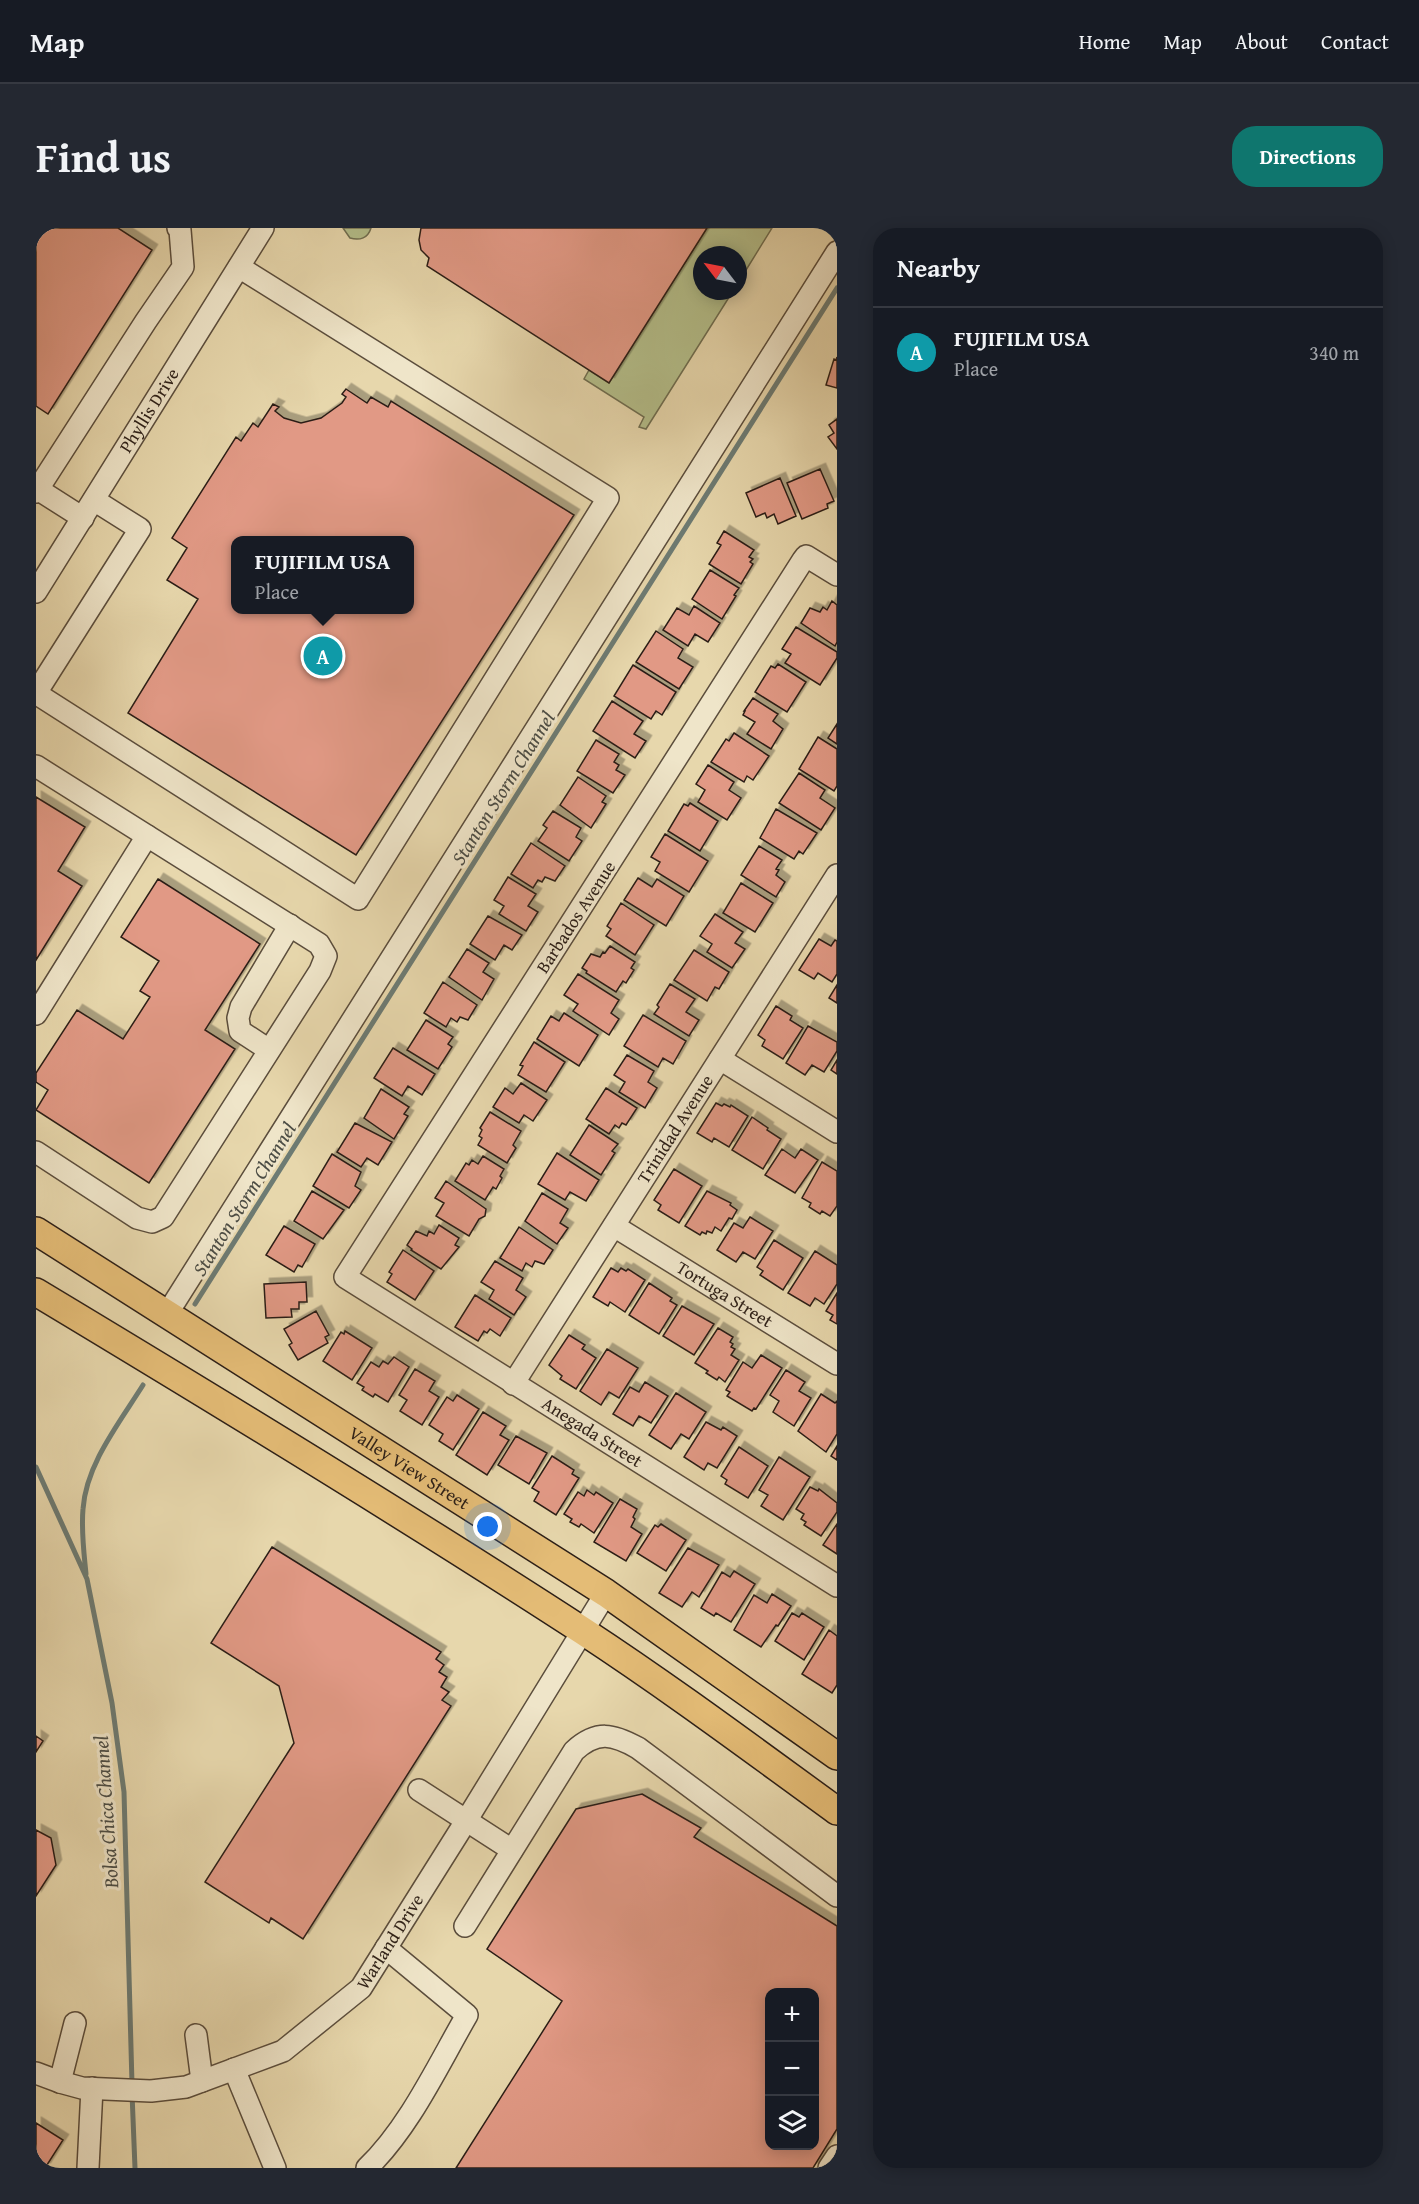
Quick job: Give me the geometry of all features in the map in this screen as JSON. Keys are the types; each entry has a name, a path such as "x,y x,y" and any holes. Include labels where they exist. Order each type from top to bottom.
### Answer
{"main road":[{"name":"Valley View Street","path":"36,1231 606,1593 837,1756"},
{"path":"36,1292 144,1356 583,1631 691,1705 837,1812"}],"street":[{"path":"178,228 183,267 37,490 140,529 37,694 358,899 608,498 239,267"},
{"name":"Phyllis Drive","path":"36,592 263,228"},
{"path":"167,1314 837,252"},
{"name":"Barbados Avenue","path":"345,1277 806,556 837,575"},
{"path":"36,766 290,925 319,944 326,956 320,971 163,1217 152,1222 137,1218 36,1152"},
{"path":"36,1014 147,836"},
{"name":"Trinidad Avenue","path":"513,1384 720,1059 831,897 837,875"},
{"path":"269,1050 240,1031 238,1018 241,1007 290,925"},
{"path":"720,1059 837,1132"},
{"name":"Tortuga Street","path":"614,1226 837,1364"},
{"name":"Anegada Street","path":"345,1277 837,1586"},
{"name":"Warland Drive","path":"36,2073 60,2082 120,2091 151,2091 186,2087 283,2051 361,1988 606,1593"},
{"path":"465,1926 574,1751 586,1741 599,1736 623,1740 638,1748 837,1896"},
{"path":"419,1790 512,1850"},
{"path":"367,2168 378,2158 408,2116 467,2015 386,1948"},
{"path":"60,2082 75,2023"},
{"path":"196,2035 202,2081"},
{"path":"234,2069 275,2168"},
{"path":"88,2168 92,2088"},
{"path":"829,2168 837,2156"}],"green space":[{"path":"343,228 371,228 366,236 357,239 350,238"},
{"path":"707,228 772,228 747,268 747,246 696,246"},
{"path":"693,250 693,300 727,300 646,429 639,427 644,417 584,379 589,370 609,383"}],"building":[{"path":"36,228 118,228 152,250 48,414 36,406"},
{"path":"421,228 707,228 696,246 693,246 693,250 609,383 427,266 429,258 421,250 419,240"},
{"path":"837,357 837,388 826,385 834,359 836,360"},
{"path":"346,389 367,403 371,397 388,407 391,401 574,515 356,855 128,713 198,599 167,580 187,548 172,538 236,437 241,441 253,423 258,427 273,404 279,407 275,411 284,418 301,423 321,418 342,403 346,397 342,394"},
{"path":"837,419 837,449 828,437 834,433 829,425"},
{"path":"820,469 834,501 827,504 828,508 802,519 787,483"},
{"path":"780,478 796,516 778,524 774,514 767,518 765,513 756,517 746,493"},
{"path":"724,531 754,550 749,557 753,559 750,562 753,564 741,584 709,564 721,545 717,543"},
{"path":"710,570 739,588 722,619 692,599"},
{"path":"832,601 837,605 837,642 835,646 801,623 810,608 820,612 823,607 827,610"},
{"path":"694,606 720,623 708,642 695,634 688,646 663,630 677,608 689,615"},
{"path":"796,627 837,652 837,658 820,685 785,663 791,654 782,649"},
{"path":"656,631 683,649 678,658 693,667 679,689 636,662"},
{"path":"778,664 806,682 787,712 755,692 771,666 775,668"},
{"path":"633,665 676,692 662,715 656,711 651,719 614,696"},
{"path":"753,698 778,714 773,721 783,729 771,749 747,734 755,722 743,715"},
{"path":"612,701 643,721 634,734 646,741 635,758 593,731"},
{"path":"837,724 837,744 828,738"},
{"path":"734,733 769,756 753,780 747,776 744,782 711,762 726,739 729,741"},
{"path":"818,737 837,749 837,786 834,791 799,769"},
{"path":"596,740 619,754 614,762 619,765 616,770 625,775 613,793 577,771"},
{"path":"708,765 734,782 729,790 741,798 727,820 698,802 705,790 696,784"},
{"path":"799,773 825,790 820,798 835,808 821,830 779,803"},
{"path":"578,777 606,796 602,802 606,804 591,828 560,805"},
{"path":"36,797 85,827 58,871 82,886 36,960"},
{"path":"690,803 718,821 700,851 668,831 684,804 688,806"},
{"path":"776,809 817,833 803,854 799,851 794,859 760,838"},
{"path":"553,811 581,828 576,837 582,841 569,861 538,841 547,828 543,825"},
{"path":"665,834 708,861 689,892 655,871 660,862 651,857"},
{"path":"531,843 565,866 555,881 545,877 542,882 538,880 533,888 511,874"},
{"path":"759,846 782,860 776,869 779,870 776,875 785,882 776,897 741,875"},
{"path":"508,877 536,894 528,906 538,912 526,931 499,914 504,906 494,900"},
{"path":"638,878 652,887 657,879 684,896 666,926 624,900"},
{"path":"158,879 260,944 205,1030 235,1049 149,1183 36,1110 48,1090 36,1082 36,1073 77,1010 123,1039 150,997 140,991 159,961 121,937"},
{"path":"741,883 773,903 755,932 723,913"},
{"path":"621,903 654,925 635,955 606,936 611,929 607,926"},
{"path":"715,914 743,932 735,943 745,949 732,968 707,952 712,944 700,936"},
{"path":"488,916 522,935 512,950 504,945 495,960 470,944"},
{"path":"819,939 831,946 835,940 837,941 837,974 832,982 818,973 814,979 799,970"},
{"path":"610,946 635,962 631,968 634,970 626,983 623,981 616,992 582,968 591,954 600,957"},
{"path":"467,949 489,963 483,972 494,979 482,1000 449,977"},
{"path":"694,950 729,972 719,989 715,987 707,1001 674,980"},
{"path":"578,974 619,1000 611,1013 619,1019 609,1035 573,1011 578,1004 564,995"},
{"path":"443,982 477,1005 468,1020 460,1017 457,1022 451,1018 446,1027 424,1013"},
{"path":"670,984 695,999 686,1012 699,1020 689,1036 654,1014"},
{"path":"837,985 837,1003 829,998"},
{"path":"776,1006 792,1016 790,1020 803,1028 783,1059 762,1046 765,1040 758,1035"},
{"path":"564,1013 598,1035 579,1066 537,1039 551,1016 559,1021"},
{"path":"643,1015 686,1041 673,1064 663,1058 658,1067 624,1046"},
{"path":"426,1020 453,1037 448,1044 452,1047 438,1069 407,1050"},
{"path":"808,1026 837,1042 837,1051 824,1072 812,1065 805,1075 786,1063"},
{"path":"534,1042 565,1062 546,1092 518,1075 523,1066 520,1065"},
{"path":"393,1048 435,1074 422,1095 408,1086 402,1096 374,1078"},
{"path":"627,1055 654,1071 648,1082 657,1088 645,1108 619,1092 625,1082 614,1075"},
{"path":"837,1060 837,1074 831,1070"},
{"path":"521,1083 547,1100 533,1121 524,1115 519,1123 493,1107 505,1088 513,1094"},
{"path":"606,1088 637,1108 626,1125 622,1123 619,1128 615,1125 609,1134 586,1119"},
{"path":"381,1089 409,1107 404,1114 408,1116 394,1139 364,1118"},
{"path":"716,1103 722,1106 724,1104 730,1107 731,1105 748,1116 729,1147 714,1138 712,1142 697,1133"},
{"path":"490,1112 521,1131 513,1145 516,1148 507,1163 478,1145 482,1138 479,1136 482,1130 480,1128"},
{"path":"752,1117 781,1139 763,1169 732,1150"},
{"path":"355,1123 392,1142 378,1165 367,1158 361,1167 337,1152"},
{"path":"589,1125 618,1144 612,1151 615,1153 601,1175 570,1155"},
{"path":"782,1149 795,1158 801,1149 818,1160 795,1193 765,1175"},
{"path":"557,1153 599,1180 586,1201 570,1192 565,1200 538,1184"},
{"path":"332,1154 361,1172 355,1186 361,1190 349,1208 313,1186"},
{"path":"483,1156 504,1169 496,1189 493,1187 485,1200 455,1181 466,1163 469,1165 472,1160 478,1164"},
{"path":"822,1162 837,1171 837,1206 830,1216 822,1211 820,1214 809,1207 811,1203 802,1198"},
{"path":"674,1169 702,1186 679,1223 658,1210 661,1205 654,1200"},
{"path":"446,1181 486,1209 485,1216 479,1219 469,1236 436,1216 444,1203 435,1198"},
{"path":"312,1191 344,1210 323,1239 294,1221"},
{"path":"707,1191 731,1203 730,1205 737,1210 721,1231 715,1227 712,1233 707,1231 706,1234 702,1232 700,1235 685,1226"},
{"path":"542,1193 568,1209 560,1223 568,1228 557,1244 525,1221"},
{"path":"750,1217 773,1231 755,1259 743,1252 736,1262 717,1250 734,1223 743,1228"},
{"path":"439,1225 459,1238 455,1245 459,1247 441,1269 407,1245 416,1231 427,1236 429,1231 434,1234"},
{"path":"284,1226 315,1244 302,1267 298,1265 294,1272 266,1255"},
{"path":"519,1227 553,1250 544,1264 535,1261 532,1267 526,1263 522,1271 500,1258"},
{"path":"774,1240 803,1258 783,1290 760,1275 763,1271 757,1267"},
{"path":"403,1250 434,1271 415,1300 387,1282 392,1274 389,1272"},
{"path":"815,1251 837,1265 837,1284 824,1304 815,1298 810,1306 788,1293"},
{"path":"495,1261 523,1278 516,1290 526,1297 514,1315 489,1299 494,1290 481,1282"},
{"path":"611,1268 618,1272 621,1268 626,1271 628,1269 645,1280 625,1312 610,1302 608,1306 593,1297"},
{"path":"306,1282 307,1302 299,1302 299,1309 291,1309 292,1317 266,1318 264,1284"},
{"path":"649,1283 672,1298 670,1301 677,1305 659,1334 629,1315"},
{"path":"837,1293 837,1324 830,1320 833,1315 826,1311"},
{"path":"475,1295 511,1318 500,1336 490,1329 487,1333 484,1331 478,1341 455,1327"},
{"path":"682,1306 714,1324 694,1355 663,1336"},
{"path":"316,1311 329,1335 325,1337 328,1343 298,1360 289,1345 292,1343 284,1329"},
{"path":"718,1328 733,1337 730,1342 733,1344 731,1347 735,1349 731,1355 739,1360 725,1382 719,1377 717,1380 695,1363"},
{"path":"345,1331 372,1348 352,1380 323,1361 341,1332 344,1334"},
{"path":"569,1335 585,1345 582,1349 596,1358 576,1389 560,1379 562,1376 549,1365"},
{"path":"607,1349 638,1368 619,1398 609,1392 601,1405 580,1391"},
{"path":"761,1355 782,1368 756,1409 752,1411 727,1396 730,1392 726,1390 743,1362 752,1368"},
{"path":"394,1357 409,1367 388,1402 375,1394 373,1397 362,1390 364,1387 357,1383 371,1362 379,1367 383,1361 388,1364"},
{"path":"415,1369 435,1381 429,1391 439,1397 422,1425 400,1411 407,1400 399,1395"},
{"path":"786,1370 805,1382 799,1391 811,1398 794,1426 773,1412 779,1401 770,1395"},
{"path":"645,1382 668,1396 651,1423 639,1416 633,1426 613,1414 630,1387 639,1392"},
{"path":"676,1393 706,1412 689,1439 681,1434 671,1449 649,1435"},
{"path":"821,1394 835,1403 837,1401 837,1434 826,1452 798,1431"},
{"path":"457,1395 479,1409 453,1450 439,1441 443,1434 429,1425 447,1397 453,1401"},
{"path":"483,1412 506,1426 500,1435 509,1440 487,1475 456,1455"},
{"path":"706,1422 721,1430 723,1427 737,1436 717,1468 708,1463 704,1470 684,1457"},
{"path":"516,1436 547,1453 529,1484 498,1465"},
{"path":"837,1446 837,1460 831,1456"},
{"path":"739,1447 768,1466 748,1498 725,1484 727,1480 721,1476"},
{"path":"552,1456 574,1470 572,1474 579,1478 556,1515 534,1501 539,1492 532,1488"},
{"path":"779,1457 810,1477 783,1520 761,1506 768,1495 759,1490"},
{"path":"810,1487 818,1491 819,1489 837,1503 837,1512 821,1536 804,1525 806,1522 801,1519 804,1514 796,1509"},
{"path":"587,1490 594,1495 596,1492 613,1503 594,1533 581,1524 579,1527 570,1522 572,1519 564,1514 578,1492 584,1496"},
{"path":"620,1499 637,1509 631,1527 642,1534 626,1561 594,1542"},
{"path":"661,1524 686,1540 666,1571 637,1553 655,1525 658,1527"},
{"path":"837,1524 837,1554 823,1545"},
{"path":"272,1547 441,1652 436,1659 444,1665 439,1672 447,1677 441,1687 449,1692 442,1700 451,1706 303,1939 271,1918 269,1923 205,1882 294,1743 279,1686 211,1643"},
{"path":"688,1548 719,1565 699,1597 692,1592 682,1607 659,1593"},
{"path":"734,1571 755,1584 731,1622 716,1613 714,1616 701,1608 722,1572 730,1577"},
{"path":"772,1594 791,1606 761,1647 734,1630 754,1595 767,1603"},
{"path":"792,1613 799,1617 802,1613 824,1627 804,1660 775,1641"},
{"path":"829,1630 837,1636 837,1685 832,1693 802,1674"},
{"path":"36,1736 43,1741 36,1752"},
{"path":"642,1794 701,1828 694,1837 837,1926 837,2129 813,2168 456,2168 562,2001 487,1949 576,1809"},
{"path":"36,1830 51,1838 56,1865 36,1896"},
{"path":"36,2123 63,2140 45,2168 36,2168"}],"waterway":[{"name":"Stanton Storm Channel","path":"195,1304 837,288"},
{"name":"Stanton Storm Channel","path":"86,1574 82,1517 85,1492 97,1460 143,1385"},
{"name":"Bolsa Chica Channel","path":"36,1467 87,1579 112,1703 124,1792 132,2084"},
{"name":"Bolsa Chica Channel","path":"132,2093 135,2168"}],"place":[{"name":"FUJIFILM USA","path":"323,656"}]}
